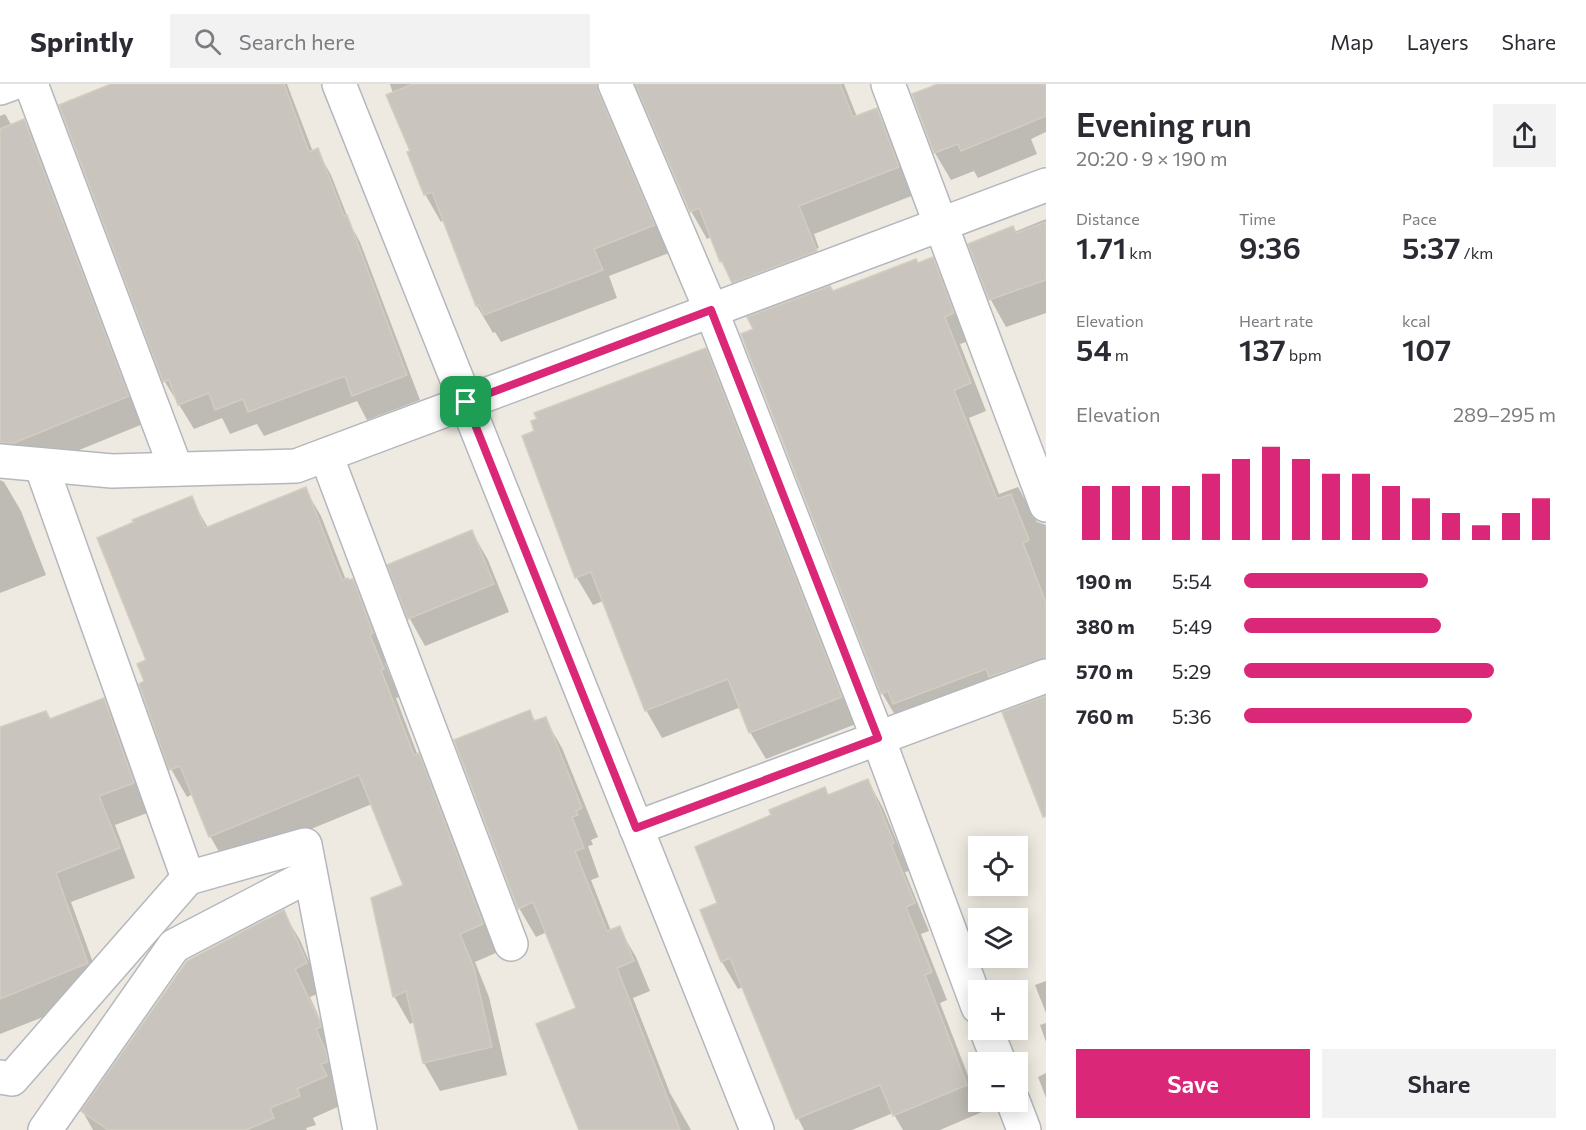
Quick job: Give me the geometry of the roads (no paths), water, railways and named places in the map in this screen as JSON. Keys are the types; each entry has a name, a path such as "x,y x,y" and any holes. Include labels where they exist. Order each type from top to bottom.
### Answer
{"street":[{"path":"0,88 11,84"},
{"path":"31,84 176,469"},
{"path":"339,84 757,1130"},
{"path":"615,84 711,310 878,738 968,980"},
{"path":"888,84 1046,505"},
{"path":"0,461 112,471 296,466 1046,185"},
{"path":"326,455 511,944"},
{"path":"41,465 188,878"},
{"path":"636,828 1046,676"},
{"path":"0,1077 12,1079 188,878 305,844 360,1130"},
{"path":"45,1130 174,946 310,875"},
{"path":"1017,1112 1024,1130"}]}
